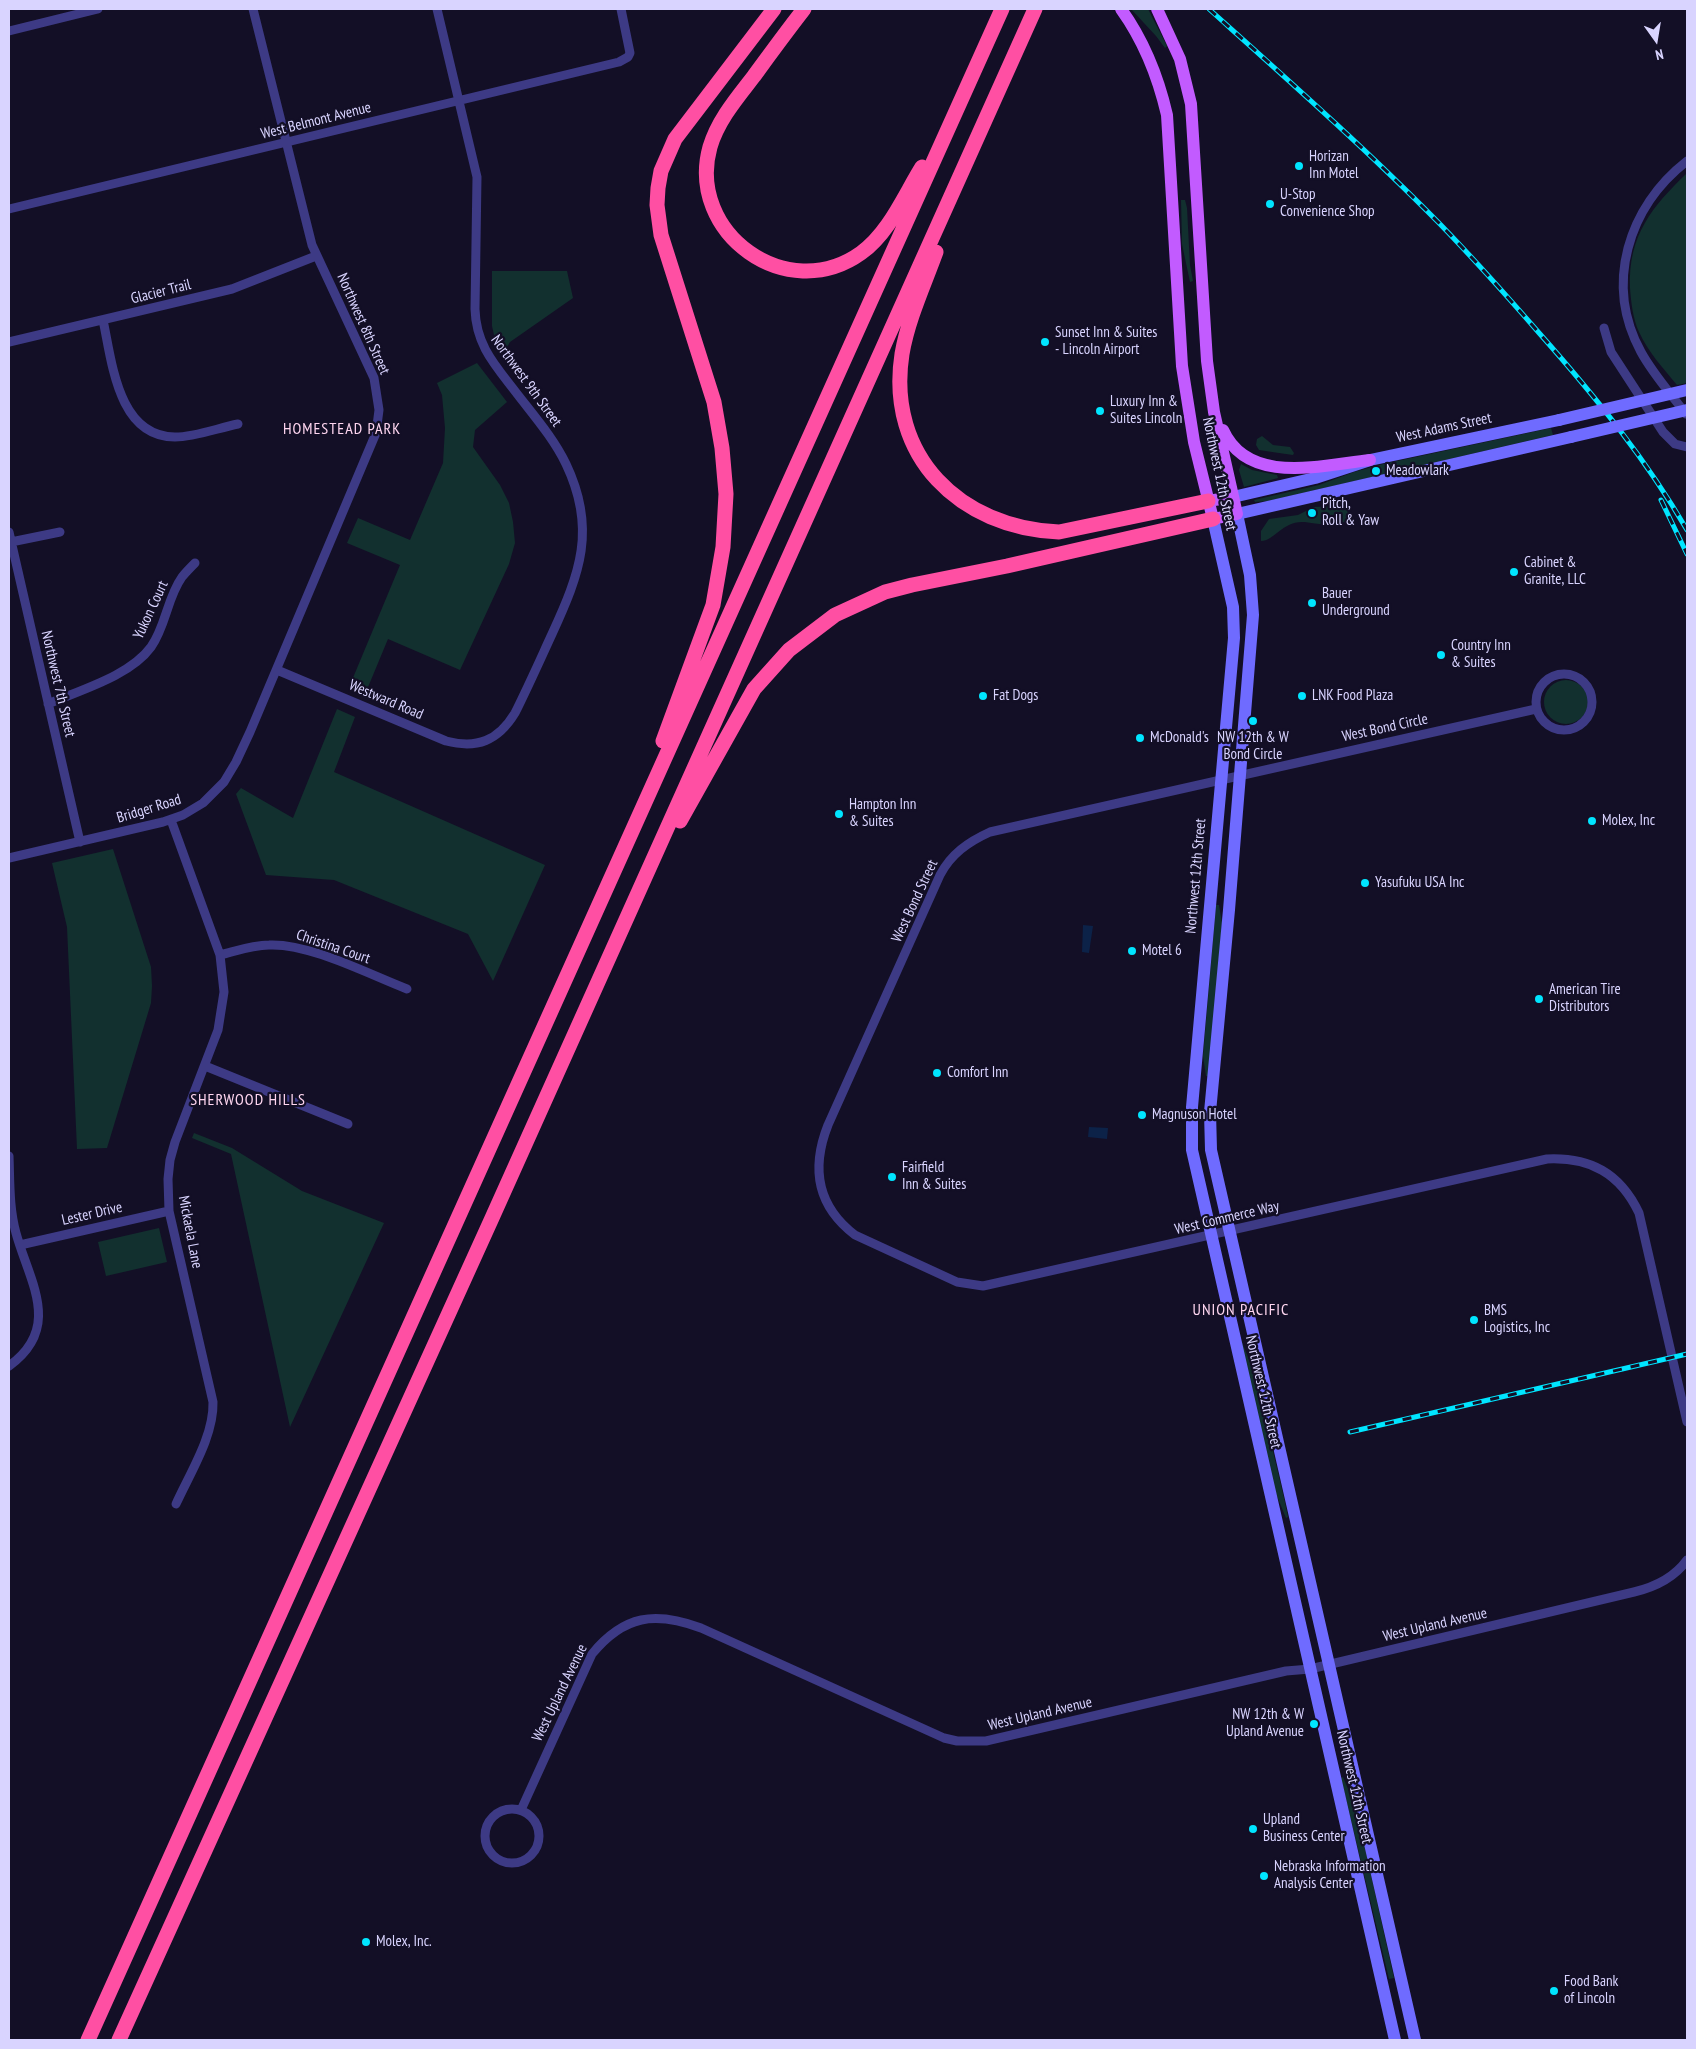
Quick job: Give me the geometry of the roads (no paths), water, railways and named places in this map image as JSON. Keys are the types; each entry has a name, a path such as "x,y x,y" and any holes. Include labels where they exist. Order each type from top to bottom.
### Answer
{"highway":[{"path":"597,912 713,605 718,583 726,520 725,471 714,402 667,257 658,221 657,204 661,171 675,139 774,9"},
{"path":"804,9 728,110 710,147 708,178 713,206 726,231 757,259 783,269 811,270 836,265 861,253 870,246 886,226 962,96"},
{"path":"88,2040 1002,9"},
{"path":"119,2040 1035,9"},
{"path":"978,137 907,333 902,353 900,392 902,409 907,427 919,455 937,480 967,506 1003,523 1040,531 1059,532 1208,501"},
{"path":"625,921 745,703 771,668 812,631 835,616 886,592 1212,519"}],"main road":[{"name":"Northwest 12th Street","path":"1121,9 1134,28 1151,62 1167,115 1182,366 1194,442 1228,584 1234,623 1192,1107 1191,1135 1195,1166 1396,2040"},
{"name":"Northwest 12th Street","path":"1157,9 1180,59 1191,104 1207,361 1214,412 1250,575 1253,615 1209,1127 1213,1164 1415,2040"},
{"name":"West Adams Street","path":"1208,501 1315,478 1370,460 1559,420 1687,390"},
{"path":"1212,519 1687,410"},
{"path":"1214,412 1228,442 1237,452 1262,465 1302,468 1370,460"}],"street":[{"path":"9,31 70,12 98,9"},
{"name":"Northwest 8th Street","path":"253,9 306,226 316,256 371,370 378,402 377,425 372,446 277,670"},
{"name":"Northwest 9th Street","path":"437,9 477,177 477,331 487,353 558,450 574,484 583,531 578,569 573,588 561,615 509,724 497,735 486,740"},
{"name":"West Belmont Avenue","path":"9,209 620,62 628,57 631,48 621,9"},
{"path":"1687,160 1654,194 1637,221 1626,253 1623,284 1628,318 1641,352 1687,416"},
{"name":"Glacier Trail","path":"9,342 232,289 316,256"},
{"path":"103,320 120,394 128,412 143,426 159,434 175,437 238,424"},
{"path":"1604,328 1610,352 1662,432 1675,444 1687,447"},
{"name":"Northwest 7th Street","path":"9,532 80,842"},
{"path":"11,542 60,532"},
{"name":"Yukon Court","path":"48,704 118,674 144,655 155,640 182,577 195,563"},
{"name":"Westward Road","path":"277,670 446,741 466,744 486,740"},
{"name":"Bridger Road","path":"9,858 171,820 203,803 227,778 240,754 277,670"},
{"path":"1571,675 1584,682 1591,695 1590,712 1585,720 1570,729 1562,730 1545,724 1536,708 1538,689 1552,676 1571,675"},
{"name":"West Bond Circle","path":"1240,776 1346,750 1536,708"},
{"name":"West Bond Street","path":"830,1210 822,1190 818,1171 822,1141 940,875 950,860 968,843 990,832 1240,776"},
{"name":"Mickaela Lane","path":"171,820 220,955 224,983 222,1012 218,1030 174,1142 168,1179 169,1210 213,1402 211,1426 185,1478 176,1504"},
{"name":"Christina Court","path":"220,955 253,947 287,945 315,952 407,989"},
{"path":"205,1066 348,1124"},
{"path":"9,1156 12,1218 39,1302 38,1321 31,1341 23,1354 9,1366"},
{"name":"West Commerce Way","path":"830,1210 847,1229 865,1241 957,1282 977,1286 1000,1284 1547,1159 1563,1158 1579,1161 1602,1170 1624,1188 1634,1202 1642,1224 1687,1422"},
{"name":"Lester Drive","path":"20,1245 169,1210"},
{"name":"West Upland Avenue","path":"521,1810 592,1654 602,1641 615,1631 643,1619 672,1618 701,1628 944,1738 957,1741 986,1741 1286,1671 1296,1672 1645,1590 1667,1580 1685,1564"},
{"path":"505,1810 521,1810 529,1814 536,1821 540,1830 540,1839 532,1856 514,1864 505,1863 496,1859 490,1853 486,1845 486,1827 497,1813 505,1810"}],"water":[{"path":"1083,925 1093,926 1089,953 1082,952"},
{"path":"1089,1127 1108,1128 1107,1139 1088,1137"}],"railway":[{"path":"1209,9 1382,167 1477,263 1560,357 1618,428 1654,478 1687,530"},
{"path":"1661,500 1687,554"},
{"path":"1350,1432 1687,1354"}],"place":[{"name":"Horizan Inn Motel","path":"1299,166"},
{"name":"U-Stop Convenience Shop","path":"1270,204"},
{"name":"Sunset Inn & Suites - Lincoln Airport","path":"1045,342"},
{"name":"Luxury Inn & Suites Lincoln","path":"1100,411"},
{"name":"Meadowlark","path":"1376,471"},
{"name":"Pitch, Roll & Yaw","path":"1312,513"},
{"name":"Cabinet & Granite, LLC","path":"1514,572"},
{"name":"Bauer Underground","path":"1312,603"},
{"name":"Country Inn & Suites","path":"1441,655"},
{"name":"Fat Dogs","path":"983,696"},
{"name":"LNK Food Plaza","path":"1302,696"},
{"name":"NW 12th & W Bond Circle","path":"1253,721"},
{"name":"McDonald's","path":"1140,738"},
{"name":"Hampton Inn & Suites","path":"839,814"},
{"name":"Molex, Inc","path":"1592,821"},
{"name":"Yasufuku USA Inc","path":"1365,883"},
{"name":"Motel 6","path":"1132,951"},
{"name":"American Tire Distributors","path":"1539,999"},
{"name":"Comfort Inn","path":"937,1073"},
{"name":"Magnuson Hotel","path":"1142,1115"},
{"name":"Fairfield Inn & Suites","path":"892,1177"},
{"name":"BMS Logistics, Inc","path":"1474,1320"},
{"name":"NW 12th & W Upland Avenue","path":"1314,1724"},
{"name":"Upland Business Center","path":"1253,1829"},
{"name":"Nebraska Information Analysis Center","path":"1264,1876"},
{"name":"Molex, Inc.","path":"366,1942"},
{"name":"Food Bank of Lincoln","path":"1554,1991"}],"district":[{"name":"HOMESTEAD PARK","path":"342,429"},
{"name":"SHERWOOD HILLS","path":"248,1100"},
{"name":"UNION PACIFIC","path":"1241,1310"}]}
